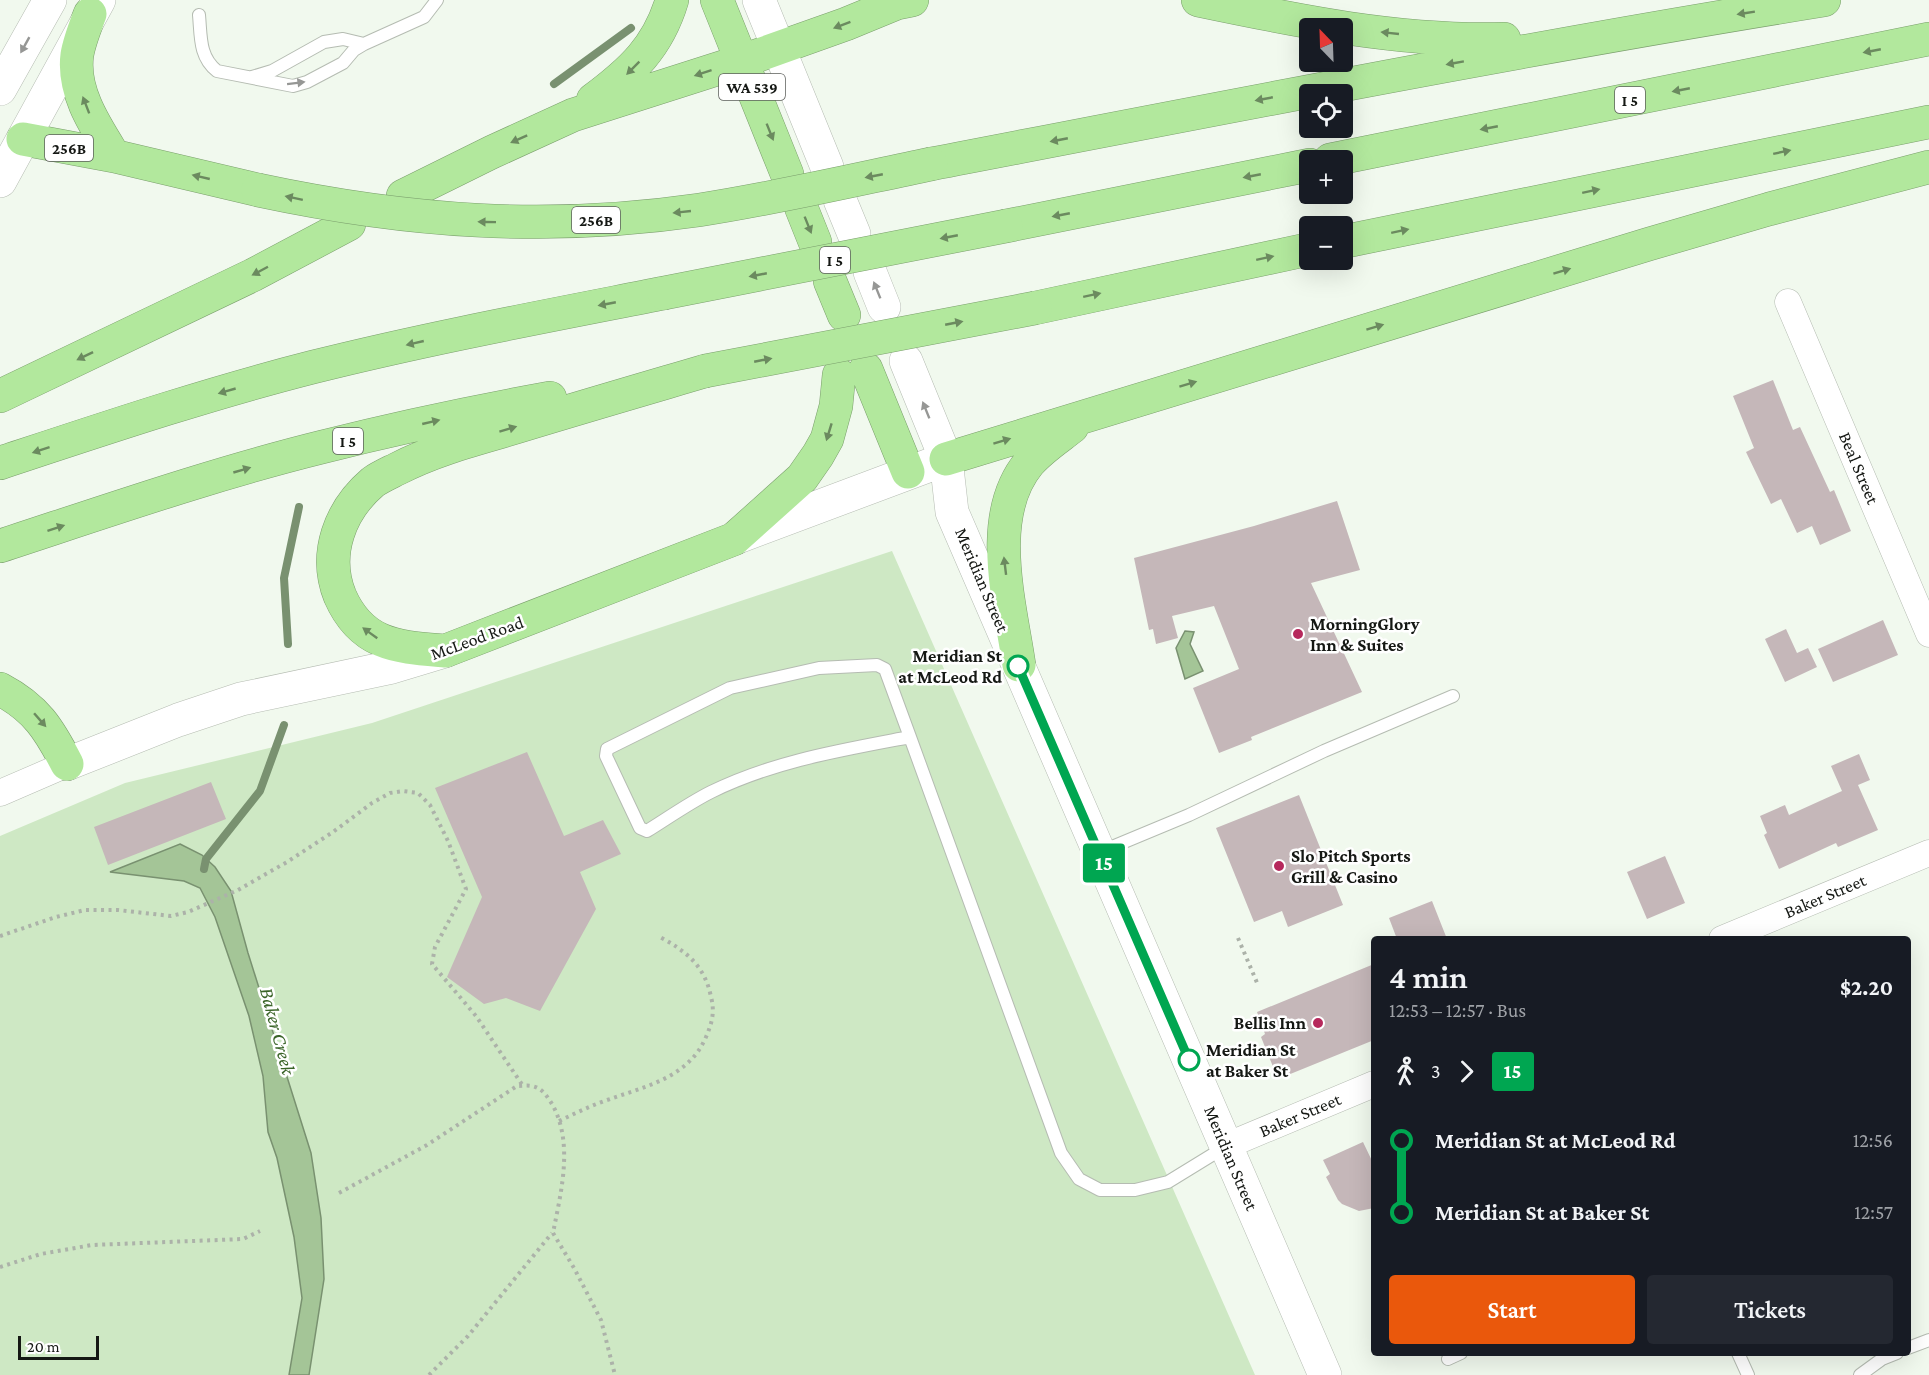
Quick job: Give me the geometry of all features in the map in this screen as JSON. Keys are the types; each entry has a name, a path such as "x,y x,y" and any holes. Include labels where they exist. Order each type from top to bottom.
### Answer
{"highway":[{"path":"573,115 624,77 641,60 656,39 668,15 672,0"},
{"name":"WA 539","path":"717,0 788,174"},
{"path":"862,0 904,2"},
{"path":"1198,0 1313,24 1432,38 1489,40 1616,34 1824,0"},
{"path":"403,196 573,115 742,61 904,2"},
{"path":"94,7 77,54 77,73 84,100 94,124 114,156"},
{"name":"256B","path":"11,133 325,205 475,222 565,222 699,210 1616,34"},
{"name":"I 5","path":"1353,155 1929,39"},
{"path":"1353,240 1929,122"},
{"name":"I 5","path":"0,463 153,412 311,368 439,337 1299,167"},
{"path":"946,459 1649,244 1769,209 1929,167"},
{"path":"801,207 815,242"},
{"path":"0,396 253,275 349,224"},
{"name":"I 5","path":"0,546 166,492 322,447 483,410 705,371 1035,308 1299,251"},
{"path":"830,280 839,316"},
{"path":"445,651 400,648 380,640 364,630 346,609 337,586 334,561 335,541 342,520 354,500 375,480 416,459 705,371"},
{"name":"Meridian Street","path":"734,538 802,478 818,456 827,439 836,406 853,372 908,472"},
{"path":"1018,666 1003,559 1004,529 1010,504 1018,480 1029,463 1043,449 1091,413"},
{"name":"McLeod Road","path":"445,651 734,538"},
{"path":"0,690 31,709 51,734 67,764"}],"main road":[{"path":"0,89 50,0"},
{"name":"WA 539","path":"759,0 827,167"},
{"path":"1,176 11,133 94,7"},
{"path":"840,200 855,234"},
{"path":"870,273 884,307"},
{"name":"Meridian Street","path":"906,361 946,459 952,512 1325,1375"},
{"name":"McLeod Road","path":"734,538 946,459"},
{"name":"Meridian Street","path":"908,472 952,512"},
{"name":"McLeod Road","path":"67,764 178,720 241,699 393,668 445,651"}],"street":[{"name":"Beal Street","path":"1788,302 1929,634"},
{"name":"McLeod Road","path":"0,792 67,764"},
{"name":"Baker Street","path":"1729,936 1929,853"},
{"name":"Baker Street","path":"1226,1146 1371,1085"}],"lane":[{"path":"199,15 202,52 208,64 217,71 293,86 307,82 343,63 354,50 364,44 424,17 437,0"},
{"path":"251,77 272,71 324,42 343,39 364,44"},
{"path":"910,737 811,756 748,777 710,793 647,831 640,828 606,756 607,749 730,688 819,668 877,665 885,669 910,737 1061,1153 1079,1179 1100,1190 1135,1190 1168,1182 1226,1146"},
{"path":"1099,853 1189,815 1324,751 1453,696"},
{"path":"1911,1347 1929,1340"},
{"path":"1448,1359 1454,1356"},
{"path":"1739,1356 1748,1375"},
{"path":"1860,1375 1890,1356"}],"path":[{"path":"0,936 56,916 85,910 118,910 171,916 188,912 238,890 287,862 390,793 403,791 417,793 430,805 448,841 466,889 435,947 432,964 476,1016 523,1086"},
{"path":"559,1121 583,1109 666,1079 686,1066 702,1047 713,1021 711,992 691,957 682,949 660,937"},
{"path":"1238,938 1258,985"},
{"path":"339,1193 427,1145 517,1086 532,1086 545,1092 562,1131 565,1160 553,1233 468,1336 429,1375"},
{"path":"0,1268 41,1254 92,1245 243,1239 260,1231"},
{"path":"553,1233 601,1320 615,1375"}],"shaded area":[{"path":"892,551 1255,1375 0,1375 0,836 125,783 372,723"},
{"path":"1185,631 1194,632 1190,644 1203,671 1185,679 1176,648"},
{"path":"180,844 202,855 215,867 231,891 248,953 311,1153 321,1218 324,1279 309,1375 289,1375 302,1298 294,1237 277,1158 268,1132 263,1076 249,1016 215,917 200,888 184,881 110,872"}],"building":[{"path":"1773,380 1793,430 1800,427 1830,492 1834,490 1851,531 1820,545 1812,526 1797,533 1781,499 1771,504 1746,452 1754,448 1733,396"},
{"name":"MorningGlory Inn & Suites","path":"1337,501 1360,570 1311,583 1362,692 1251,737 1252,740 1219,753 1193,688 1239,669 1214,606 1172,616 1178,638 1156,644 1153,629 1149,630 1134,558"},
{"path":"1883,620 1898,655 1833,682 1818,649"},
{"path":"1786,629 1797,653 1808,648 1817,667 1785,682 1765,639"},
{"path":"527,752 564,836 603,820 621,854 580,872 596,909 540,1011 506,998 484,1004 447,977 482,897 435,788"},
{"path":"1859,754 1870,780 1858,785 1878,830 1838,847 1836,843 1779,869 1764,835 1767,833 1760,816 1785,805 1789,815 1842,791 1831,766"},
{"path":"211,782 226,819 108,865 94,827"},
{"name":"Slo Pitch Sports Grill & Casino","path":"1299,795 1343,905 1288,927 1282,911 1254,922 1216,828"},
{"path":"1665,856 1685,903 1647,919 1627,872"},
{"path":"1432,901 1446,936 1396,936 1389,918"},
{"name":"Bellis Inn","path":"1371,965 1371,1041 1278,1079 1261,1037 1265,1034 1257,1012"},
{"path":"1363,1142 1371,1159 1371,1209 1359,1211 1338,1200 1326,1177 1330,1174 1323,1160"}],"waterway":[{"name":"Baker Creek","path":"554,84 631,28"},
{"name":"Baker Creek","path":"288,644 284,578 299,507"},
{"name":"Baker Creek","path":"204,869 206,859 260,791 284,725"}],"bus line":[{"name":"15","path":"1018,666 1189,1060"}],"place":[{"name":"MorningGlory Inn & Suites","path":"1298,634"},
{"name":"Meridian St at McLeod Rd","path":"1018,666"},
{"name":"Slo Pitch Sports Grill & Casino","path":"1279,866"},
{"name":"Bellis Inn","path":"1318,1023"},
{"name":"Meridian St at Baker St","path":"1189,1060"}]}
